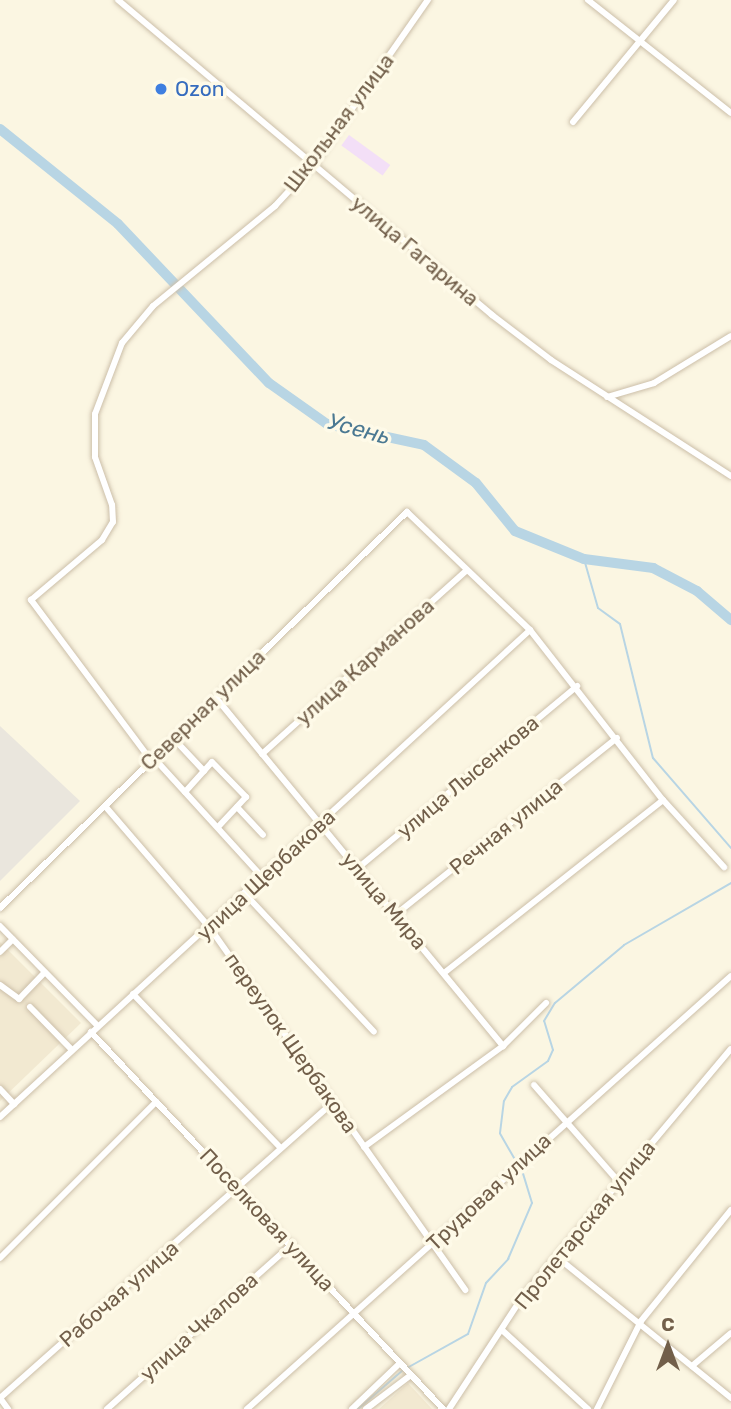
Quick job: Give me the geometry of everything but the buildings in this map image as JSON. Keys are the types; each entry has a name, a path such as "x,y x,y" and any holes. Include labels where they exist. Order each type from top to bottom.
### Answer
{"street":[{"name":"улица Гагарина","path":"118,0 492,315 607,397 731,476"},
{"name":"Школьная улица","path":"152,758 31,600 102,540 113,522 112,505 95,457 95,414 122,344 153,306 312,166 428,0"},
{"path":"588,0 643,38 731,113"},
{"path":"573,122 674,0"},
{"path":"607,397 654,383 731,336"},
{"name":"Северная улица","path":"0,908 407,512 467,570"},
{"path":"467,570 530,630 577,685 663,800 724,867"},
{"name":"улица Карманова","path":"262,754 467,570"},
{"name":"улица Щербакова","path":"0,1117 133,994 246,895 530,630"},
{"name":"улица Лысенкова","path":"358,868 577,685"},
{"name":"улица Мира","path":"217,699 503,1046"},
{"name":"Речная улица","path":"395,915 617,738"},
{"path":"174,739 204,771"},
{"path":"152,758 219,826 263,878"},
{"path":"185,792 212,762 246,797 219,826"},
{"path":"444,973 663,800"},
{"name":"переулок Щербакова","path":"105,806 210,928 465,1290"},
{"path":"237,807 264,835"},
{"path":"246,895 374,1032"},
{"path":"0,926 98,1026"},
{"path":"0,952 13,939"},
{"path":"0,985 19,999 45,972"},
{"name":"Трудовая улица","path":"247,1409 731,976"},
{"path":"133,994 279,1146"},
{"path":"364,1147 503,1046 546,1003"},
{"path":"30,1007 72,1050"},
{"name":"Поселковая улица","path":"91,1032 292,1244 443,1409"},
{"name":"Пролетарская улица","path":"449,1409 502,1330 557,1257 731,1049"},
{"path":"534,1085 619,1182"},
{"path":"0,1089 14,1104"},
{"path":"0,1258 156,1102"},
{"name":"Рабочая улица","path":"0,1398 238,1190 279,1146 332,1103"},
{"path":"597,1409 641,1321 731,1210"},
{"name":"улица Чкалова","path":"107,1409 292,1244"},
{"path":"557,1257 641,1321 731,1398"},
{"path":"502,1330 588,1409"},
{"path":"692,1366 731,1333"},
{"path":"352,1409 406,1369"},
{"path":"366,1409 406,1369"},
{"path":"0,1398 8,1409"}],"shaded area":[{"path":"349,135 390,165 383,175 341,146"},
{"path":"0,726 80,801 0,881"},
{"path":"0,942 81,1023 0,1101"},
{"path":"408,1383 432,1409 379,1409"}],"waterway":[{"name":"Усень","path":"0,129 118,224 269,383 327,424 424,445 476,483 515,531 584,559 653,568 697,591 731,620"},
{"path":"584,559 598,608 620,624 653,758 731,848"},
{"path":"517,1163 500,1133 504,1101 512,1087 548,1061 553,1050 544,1021 555,1003 624,945 731,883"},
{"path":"407,1368 468,1334 486,1283 508,1259 532,1203 521,1167"},
{"path":"358,1409 402,1371"}],"place":[{"name":"Ozon","path":"161,89"}]}
